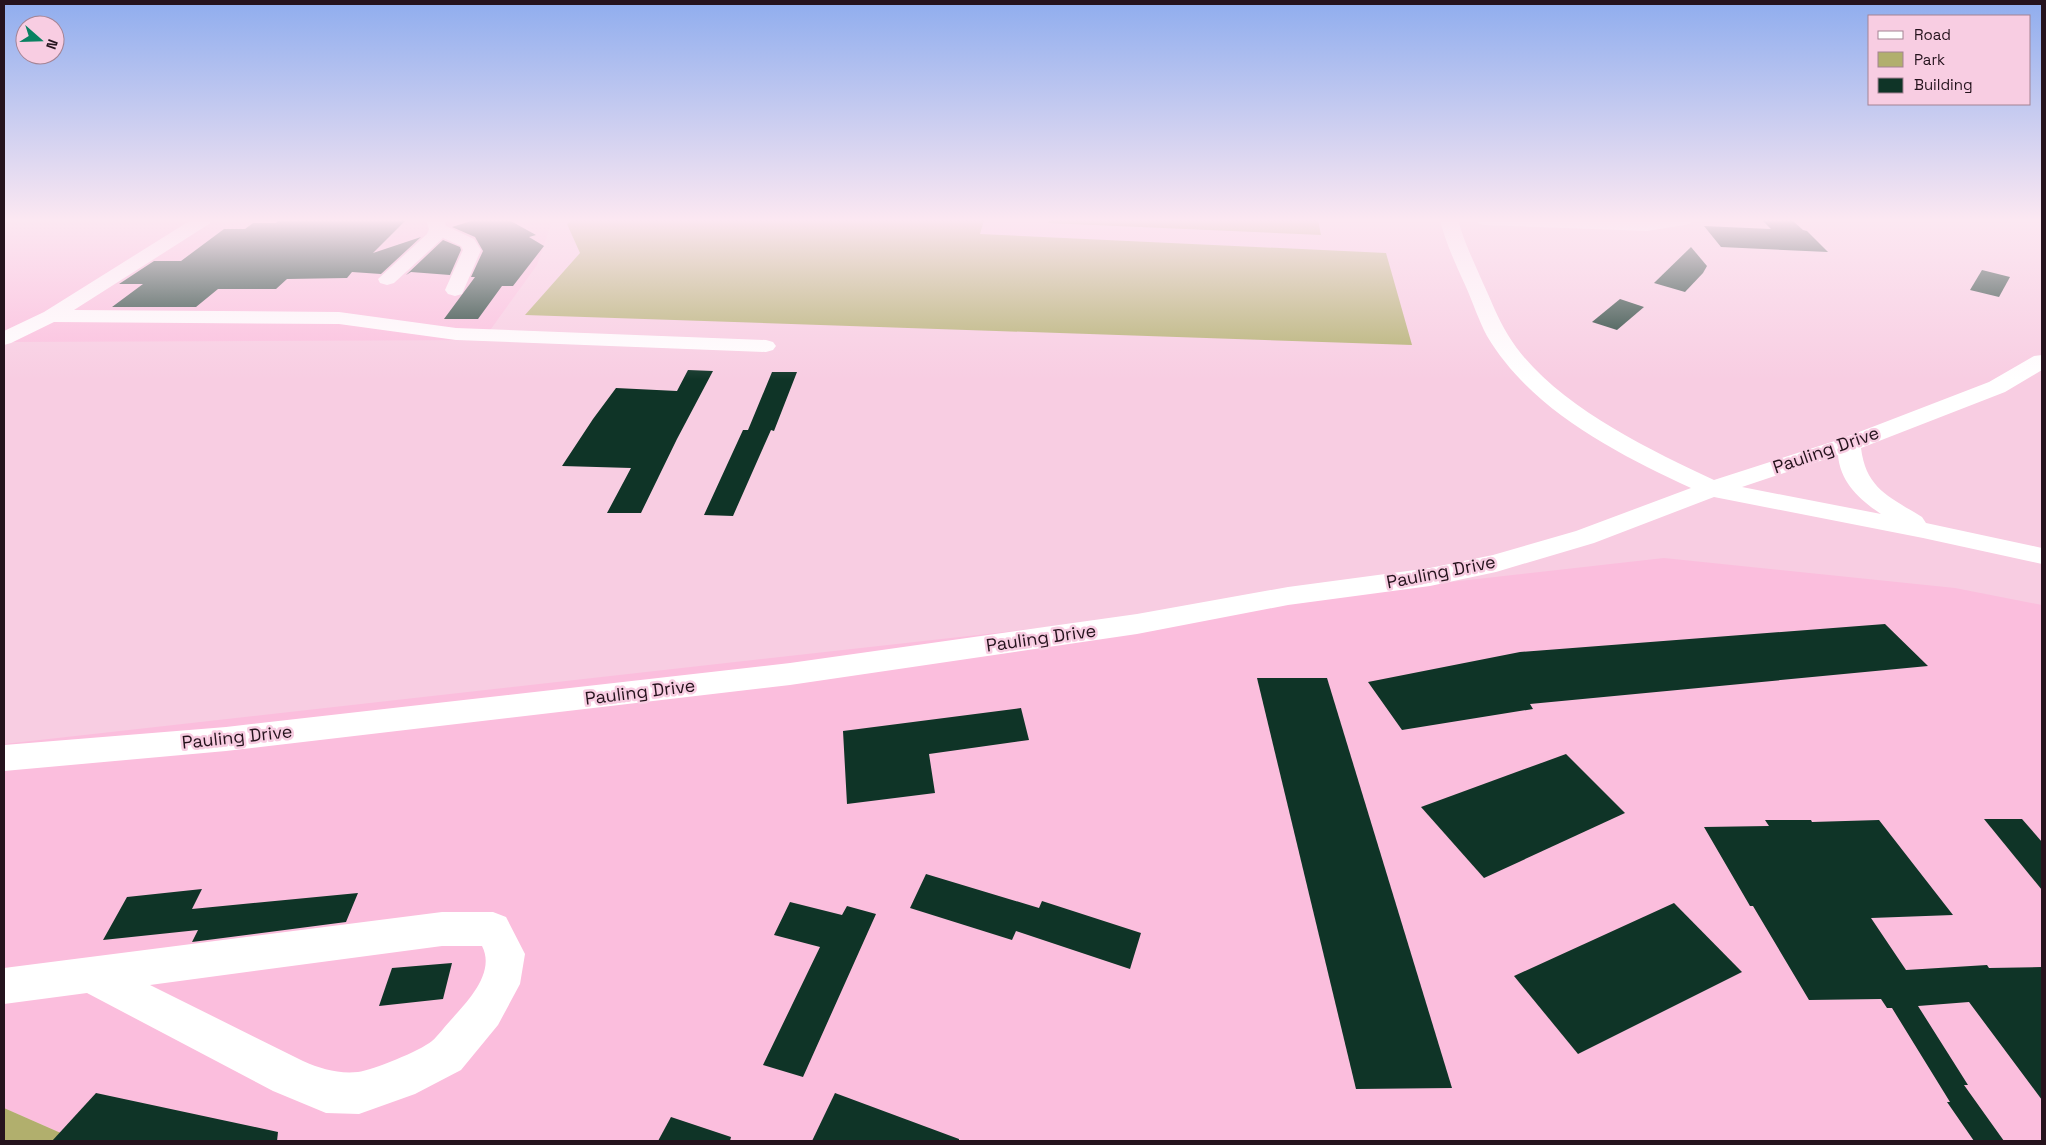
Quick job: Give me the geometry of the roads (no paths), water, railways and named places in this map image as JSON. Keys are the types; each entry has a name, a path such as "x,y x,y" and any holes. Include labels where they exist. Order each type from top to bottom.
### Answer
{"street":[{"path":"4,338 52,316 119,273"},
{"path":"387,279 393,273"},
{"path":"455,290 462,273"},
{"path":"1469,273 1497,335 1534,382 1567,409 1651,460 1712,489 1923,530 2042,556"},
{"path":"52,316 339,318 456,334 766,346"},
{"name":"Pauling Drive","path":"4,758 226,739 790,674 1137,624 1288,596 1430,577 1496,563 1585,537 1712,489 1849,444 1998,387 2042,361"},
{"path":"1849,444 1851,466 1858,481 1875,498 1923,530"},
{"path":"4,986 442,929 494,930 506,954 500,984 484,1012 446,1056 400,1079 359,1093 326,1092 288,1076 91,975"}]}
